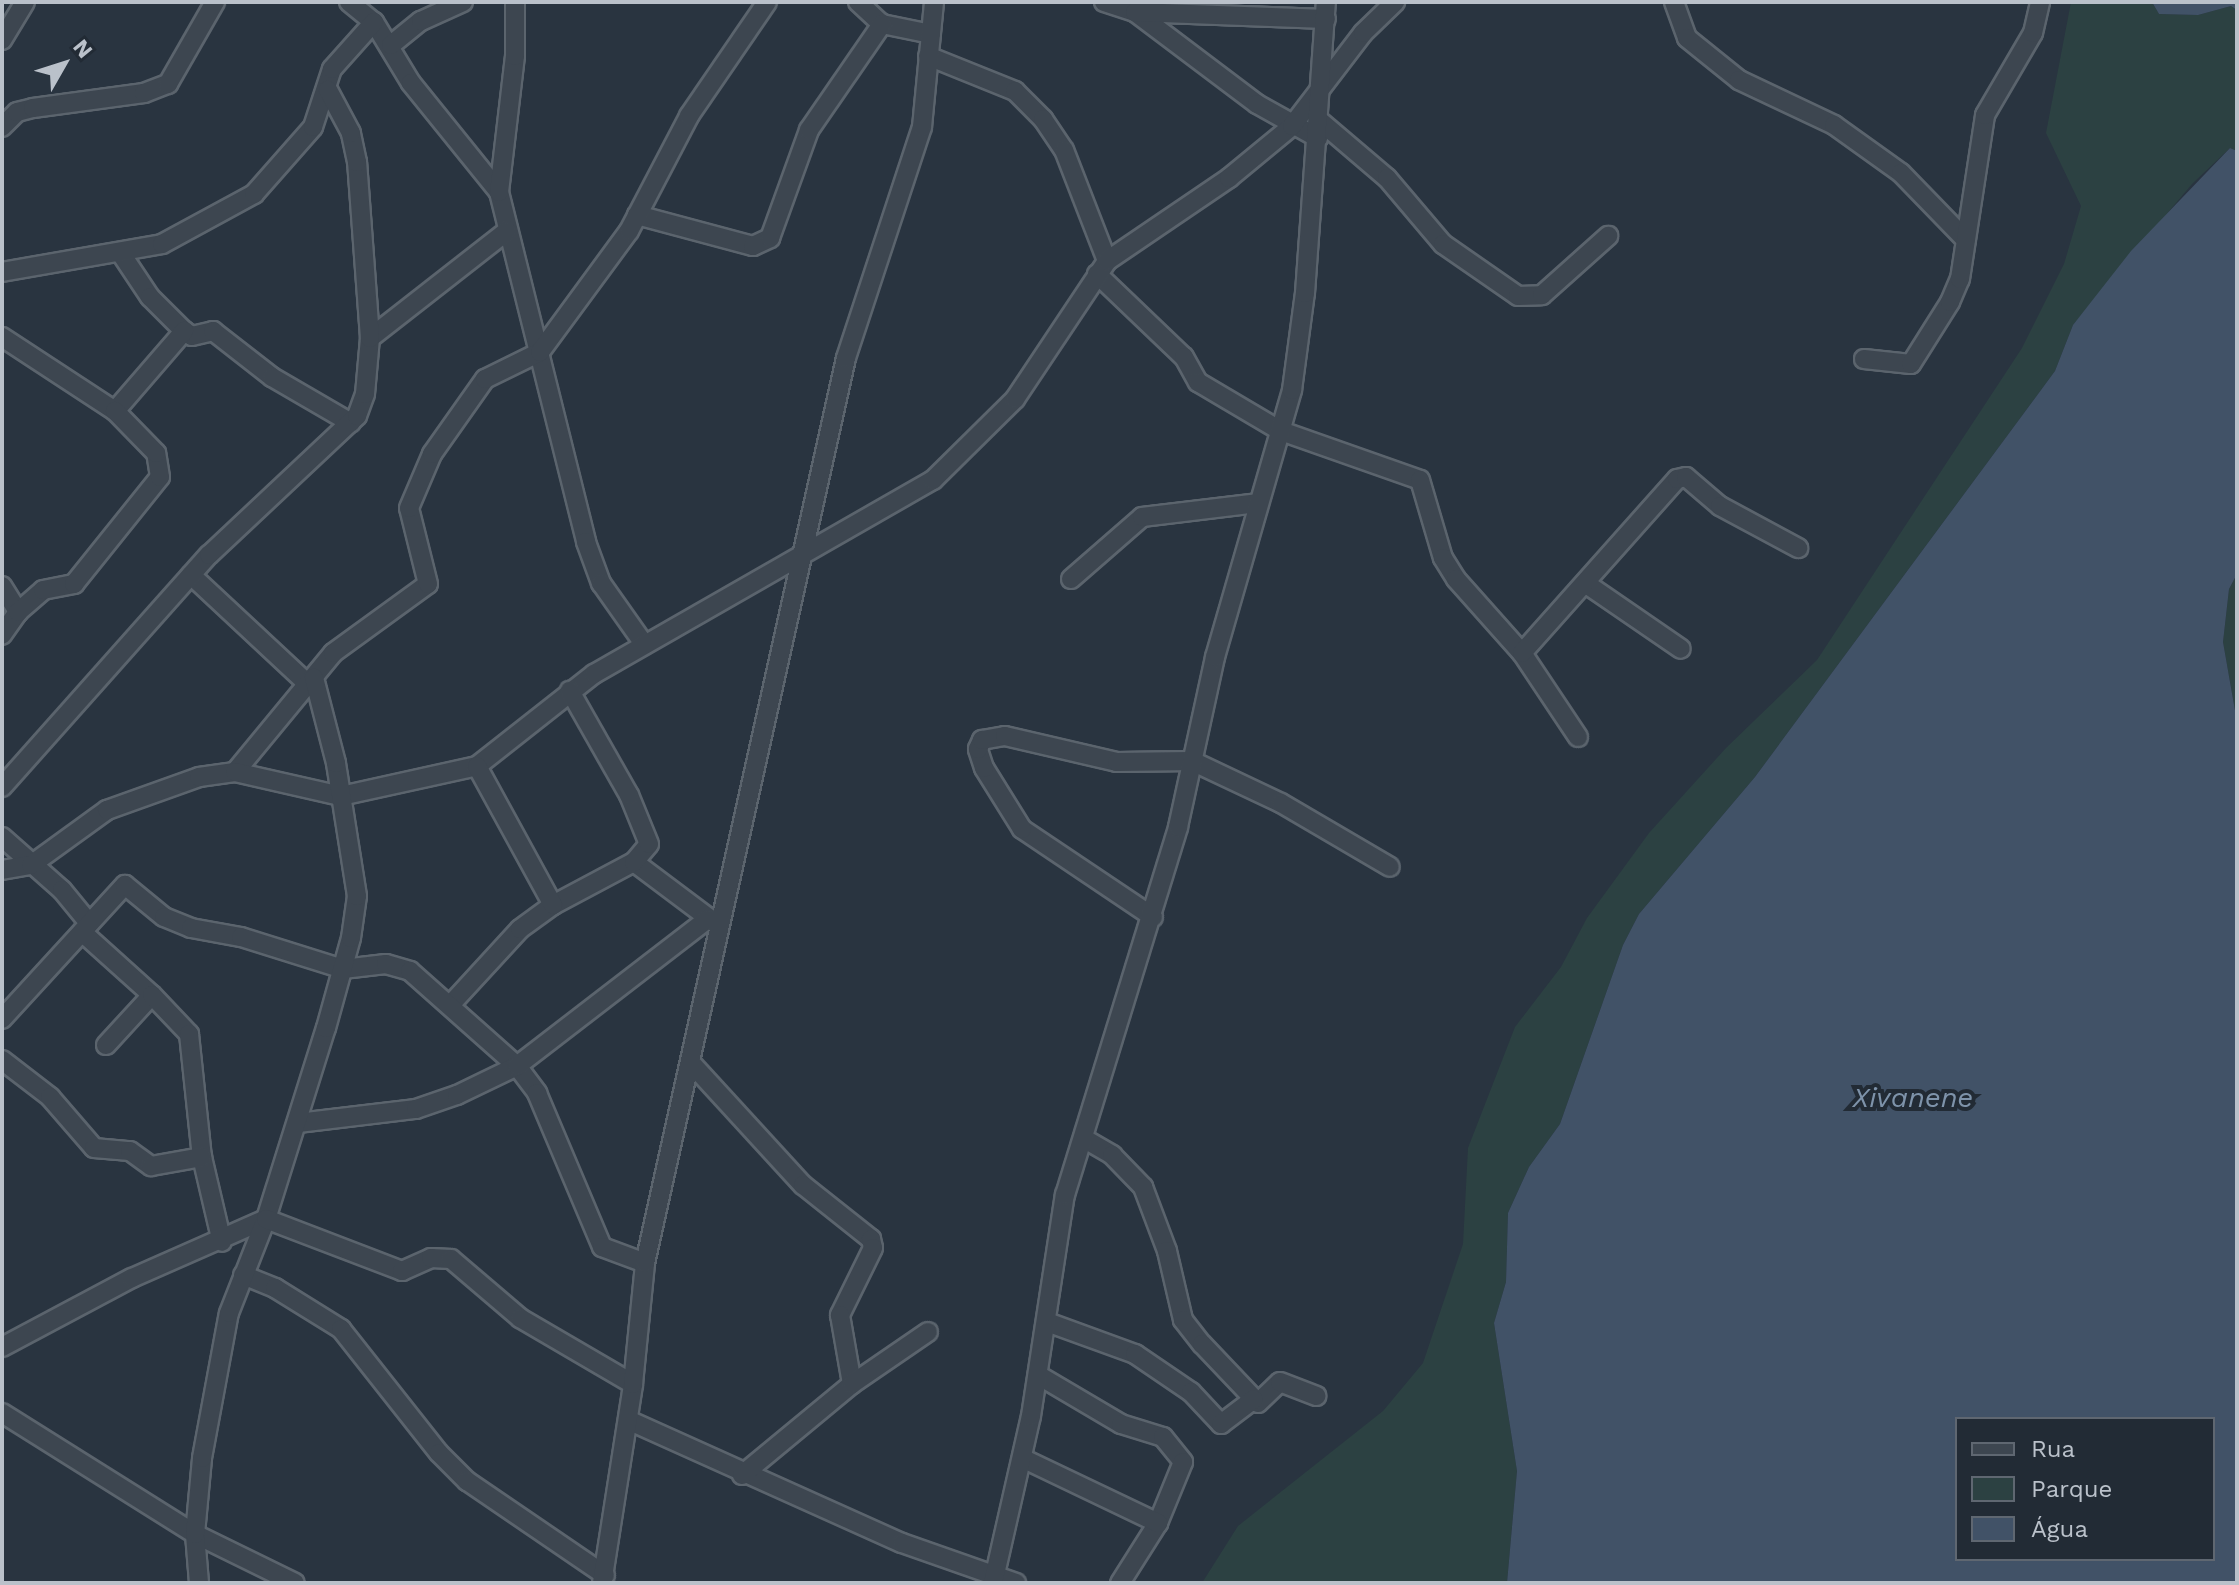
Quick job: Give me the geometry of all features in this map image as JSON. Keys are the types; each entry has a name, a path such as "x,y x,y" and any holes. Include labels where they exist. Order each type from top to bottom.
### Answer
{"street":[{"path":"2,40 25,2"},
{"path":"2,127 17,112 144,93 168,84 215,2"},
{"path":"349,2 374,22 391,45 411,83 499,192"},
{"path":"391,45 421,21 463,2"},
{"path":"515,2 515,56 499,192 586,542 601,583 644,644"},
{"path":"235,772 311,681 354,636 428,584 409,508 432,454 485,379 540,352 637,215 689,116 767,2"},
{"path":"858,2 882,24 931,34"},
{"path":"243,1275 275,1288 341,1329 467,1481 603,1579 633,1384 645,1263 692,1064 714,922 803,555 846,358 922,127 934,2"},
{"path":"1104,2 1135,12 1292,126 1319,129 1387,178 1443,244 1518,296 1542,295 1608,236"},
{"path":"2,870 31,865 107,810 157,788 235,772 341,796 477,766 570,691 644,644 933,480 965,451 1047,357 1102,268 1229,178 1292,126 1321,93 1363,33 1395,2"},
{"path":"1674,2 1687,38 1739,80 1834,125 1901,173 1966,240"},
{"path":"1864,359 1909,365 1914,361 1960,279 1985,115 2033,33 2040,2"},
{"path":"994,1579 1038,1375 1065,1195 1111,1036 1153,917 1257,503 1281,431 1305,293 1326,10 1135,12"},
{"path":"2,272 162,244 254,194 313,127 328,90 332,69 374,22"},
{"path":"637,215 753,246 770,238 809,130 882,24"},
{"path":"928,56 1015,91 1043,119 1064,150 1102,268 1184,357 1198,382 1281,431 1410,473 1420,480 1443,558 1456,579 1522,653 1578,737"},
{"path":"2,787 191,575 258,505 351,423 365,394 370,338 357,162 351,133 328,90"},
{"path":"370,338 507,231"},
{"path":"120,252 150,297 184,331 192,336 213,331 272,377 351,423"},
{"path":"115,411 184,331"},
{"path":"2,337 115,411 156,453 160,477 74,584 43,590 18,612 2,635"},
{"path":"1522,653 1677,479 1686,477 1720,506 1798,548"},
{"path":"1071,579 1142,517 1257,503"},
{"path":"191,575 311,681 341,796 357,896 343,969 298,1123 266,1219 229,1313 202,1458 195,1534 199,1583"},
{"path":"1585,583 1681,649"},
{"path":"2,586 18,612"},
{"path":"452,1003 520,929 553,905 645,854 647,833 570,691"},
{"path":"1153,917 1022,829 978,749 988,736 1005,736 1117,762 1192,761 1281,803 1390,867"},
{"path":"477,766 553,905"},
{"path":"2,837 62,890 86,928 189,1034 202,1157 222,1242"},
{"path":"634,862 714,922"},
{"path":"2,1019 125,885 179,924 241,937 343,969 386,964 410,971 452,1003 517,1066 537,1093 602,1247 645,1263"},
{"path":"298,1123 433,1105 517,1066 714,922"},
{"path":"106,1045 152,995"},
{"path":"2,1060 50,1097 94,1148 130,1151 151,1166 202,1157"},
{"path":"692,1064 803,1185 871,1239 873,1248 840,1315 852,1384"},
{"path":"1083,1138 1112,1155 1143,1187 1167,1251 1183,1320 1254,1399 1264,1401 1280,1382 1316,1396"},
{"path":"2,1347 132,1278 222,1242 266,1219 402,1271 431,1258 451,1259 520,1318 633,1384"},
{"path":"1047,1322 1135,1354 1191,1392 1221,1424 1254,1399"},
{"path":"742,1475 852,1384 928,1332"},
{"path":"1038,1375 1121,1424 1163,1437 1177,1452 1181,1472 1158,1523 1120,1583"},
{"path":"2,1413 195,1534 295,1583"},
{"path":"628,1420 742,1475 902,1543 994,1579 1016,1583"},
{"path":"1022,1458 1158,1523"}],"green space":[{"path":"2071,2 2152,2 2159,14 2198,15 2231,6 2237,10 2237,151 2230,148 2192,184 2073,325 2055,371 1755,777 1639,914 1623,945 1560,1124 1529,1167 1508,1213 1506,1282 1494,1323 1517,1471 1507,1583 1202,1583 1238,1526 1383,1411 1423,1363 1463,1244 1468,1148 1515,1027 1561,967 1587,918 1649,833 1726,748 1817,660 2022,348 2064,264 2081,206 2046,133"},
{"path":"2237,574 2237,722 2223,642 2229,589"}],"water":[{"path":"2152,2 2237,2 2237,10 2231,6 2198,15 2159,14"},
{"name":"Xivanene","path":"2230,148 2237,151 2237,574 2229,589 2223,642 2237,722 2237,1583 1507,1583 1517,1471 1494,1323 1506,1282 1508,1213 1529,1167 1560,1124 1623,945 1639,914 1755,777 2055,371 2073,325 2131,251"}]}
